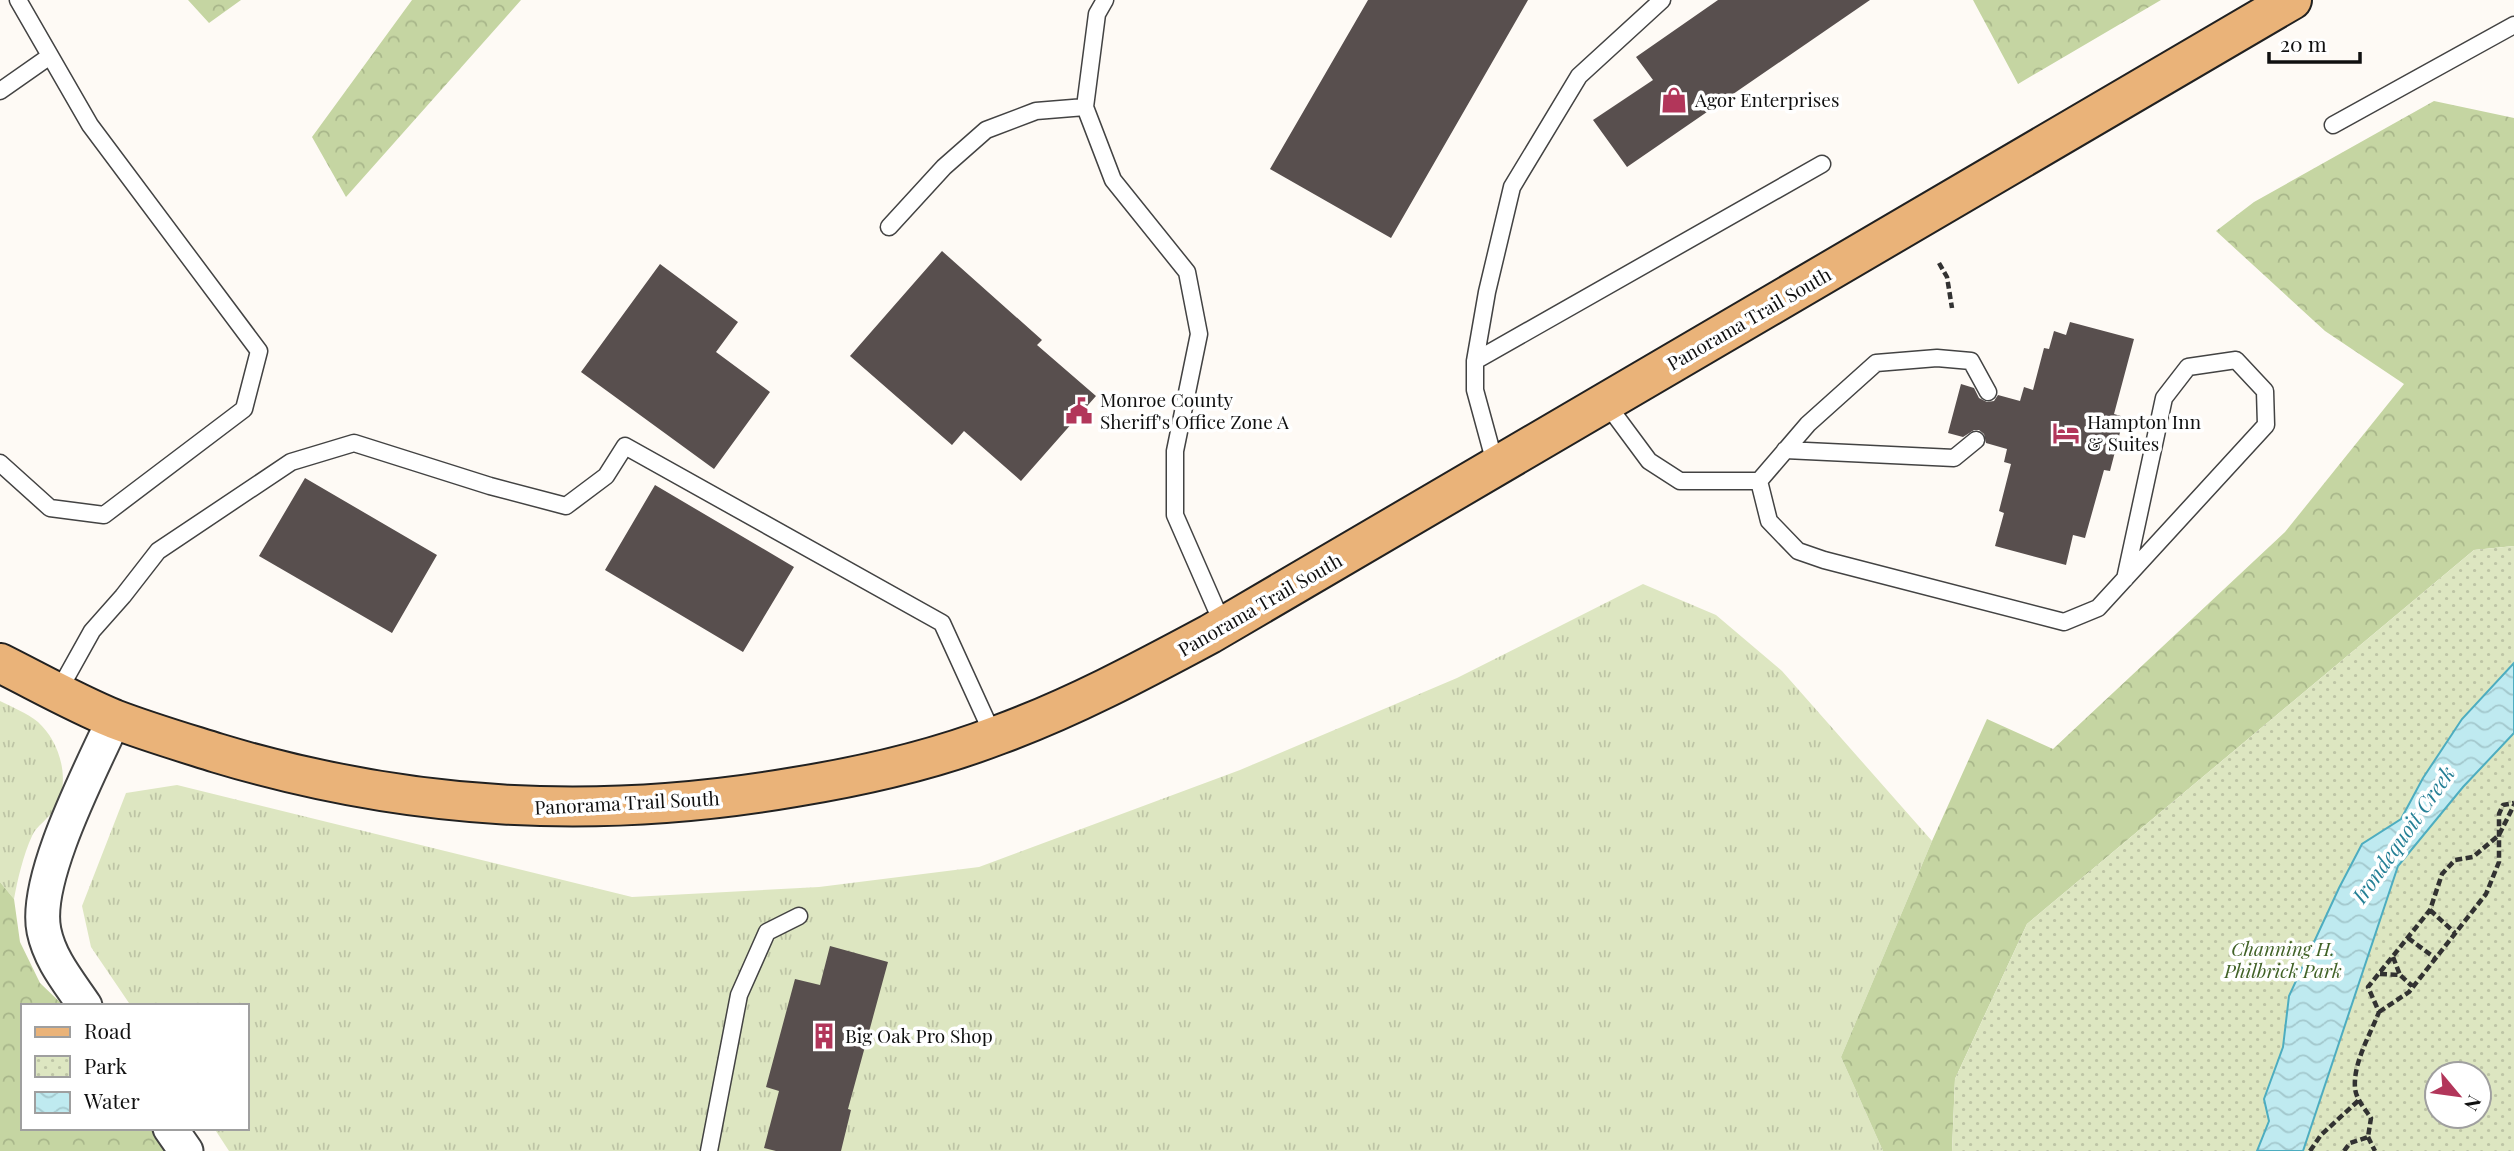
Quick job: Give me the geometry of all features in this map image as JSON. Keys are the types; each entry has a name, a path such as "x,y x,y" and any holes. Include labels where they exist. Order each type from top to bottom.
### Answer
{"main road":[{"name":"Panorama Trail South","path":"0,663 114,719 255,764 339,785 424,799 525,807 629,807 734,798 842,779 943,754 994,737 1113,686 1224,627 2292,0"}],"street":[{"path":"84,1004 54,960 43,929 45,884 73,810 114,719"},
{"path":"171,1130 186,1151"}],"lane":[{"path":"0,463 50,508 104,515 244,409 259,351 90,125 18,0"},
{"path":"1105,0 1097,14 1085,107 1113,180 1187,272 1199,334 1175,451 1175,515 1224,627"},
{"path":"1496,467 1475,390 1475,361 1487,292 1512,187 1578,76 1662,0"},
{"path":"2333,125 2514,25"},
{"path":"0,91 50,57"},
{"path":"889,227 943,167 986,130 1036,111 1085,107"},
{"path":"1475,361 1822,164"},
{"path":"1759,481 1808,424 1876,363 1937,358 1971,361 1988,392"},
{"path":"1759,481 1769,521 1798,551 2064,622 2098,608 2125,579 2266,425 2265,391 2236,360 2188,367 2165,398 2125,579"},
{"path":"1606,403 1649,461 1681,481 1759,481"},
{"path":"1785,450 1954,458 1976,440"},
{"path":"58,692 92,631 124,596 158,551 291,462 354,443 490,486 566,506 606,476 625,446 942,623 994,737"},
{"path":"709,1151 739,995 767,932 799,916"}],"path":[{"path":"1939,263 1947,277 1952,308"},
{"path":"2375,1151 2368,1137 2371,1118 2359,1100 2355,1088 2358,1062 2379,1012 2409,992 2486,894 2499,862 2499,835 2499,814 2503,805 2514,807 2499,835 2473,857 2455,860 2442,874 2430,910 2368,987 2379,1012"},
{"path":"2430,910 2455,933"},
{"path":"2408,938 2435,958"},
{"path":"2393,957 2400,975 2413,986"},
{"path":"2379,974 2400,975"},
{"path":"2310,1151 2321,1135 2359,1100"},
{"path":"2344,1151 2350,1143 2368,1137"}],"green space":[{"path":"188,0 241,0 209,23"},
{"path":"412,0 521,0 346,197 312,137"},
{"path":"1973,0 2161,0 2018,84"},
{"path":"2434,101 2514,118 2514,546 2474,550 2027,924 1955,1079 1952,1151 1883,1151 1841,1057 1932,841 1987,719 2053,749 2285,532 2404,384 2325,331 2216,231 2254,202"},
{"name":"Channing H. Philbrick Park","path":"2514,546 2514,1151 1952,1151 1955,1079 2027,924 2474,550"},
{"path":"1643,584 1716,615 1782,671 1932,841 1841,1057 1883,1151 229,1151 215,1130 248,1130 248,1004 130,1004 91,947 82,906 126,793 177,785 632,897 819,887 979,867 1240,770 1457,678"},
{"path":"0,701 29,716 46,730 57,751 63,774 63,785 56,807 34,832 29,844 14,899 0,882"},
{"path":"0,882 14,899 20,942 40,983 62,1004 21,1004 21,1130 153,1130 168,1151 0,1151"}],"water":[{"name":"Irondequoit Creek","path":"2514,663 2514,733 2463,787 2398,866 2303,1151 2257,1151 2269,1121 2264,1099 2283,1047 2289,996 2362,844 2401,819 2423,778 2462,719"}],"building":[{"path":"1368,0 1528,0 1391,238 1270,169"},
{"name":"Agor Enterprises","path":"1718,0 1870,0 1627,167 1593,120 1653,80 1636,57"},
{"path":"942,251 1042,340 1037,345 1096,396 1021,481 964,431 952,445 850,356"},
{"path":"660,264 738,322 716,352 770,392 714,469 581,372"},
{"name":"Hampton Inn & Suites","path":"2070,322 2134,339 2114,414 2124,417 2110,471 2104,470 2085,538 2073,535 2066,565 1995,546 2004,513 1999,511 2011,464 2004,462 2007,449 1986,443 1984,434 1979,430 1963,437 1948,433 1961,384 1974,388 1979,398 1987,402 1994,401 1998,395 2020,401 2024,387 2033,390 2044,348 2049,349 2054,331 2066,335"},
{"path":"305,478 437,555 392,633 259,556"},
{"path":"655,485 794,567 743,652 605,570"},
{"name":"Big Oak Pro Shop","path":"830,946 888,962 848,1109 851,1110 841,1151 776,1151 764,1148 779,1091 766,1087 795,979 820,985"}],"place":[{"name":"Agor Enterprises","path":"1674,100"},
{"name":"Monroe County Sheriff's Office Zone A","path":"1079,411"},
{"name":"Hampton Inn & Suites","path":"2066,433"},
{"name":"Big Oak Pro Shop","path":"824,1036"}]}
